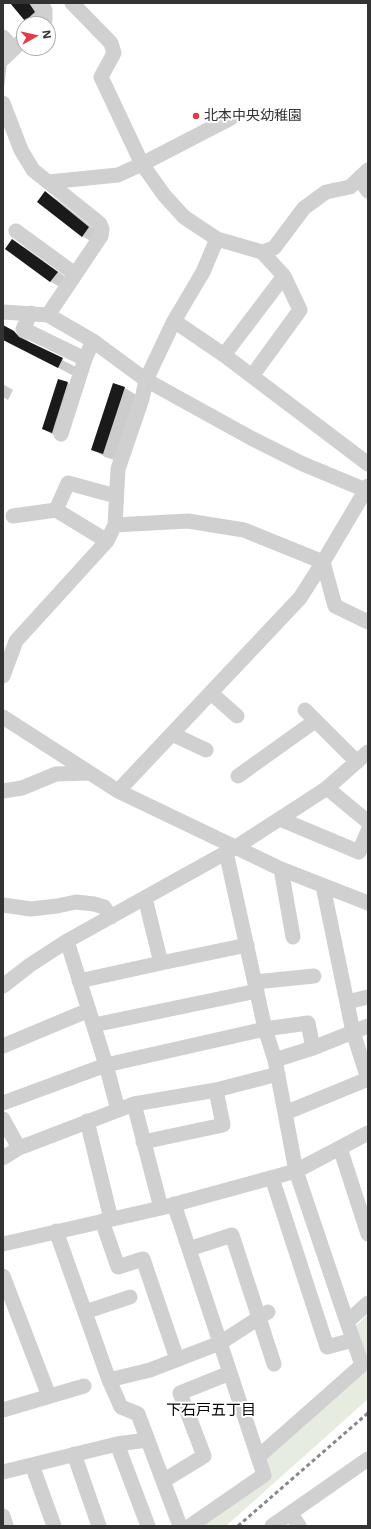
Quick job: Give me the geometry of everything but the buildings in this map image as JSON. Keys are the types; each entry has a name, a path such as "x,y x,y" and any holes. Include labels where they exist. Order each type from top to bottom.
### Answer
{"street":[{"path":"40,3 45,10 45,16"},
{"path":"72,3 111,43 114,53 100,77 142,164 164,195 184,217 217,239 262,252 284,276 300,310 252,376"},
{"path":"3,37 13,49"},
{"path":"3,106 21,150 32,170 93,218 100,224 102,229 101,236 48,315"},
{"path":"48,182 118,175 231,118"},
{"path":"262,252 274,248 304,208 326,192 350,187 365,180"},
{"path":"16,231 75,274"},
{"path":"3,676 16,641 107,541 115,525 118,469 142,399 146,380 174,322 203,272 217,239"},
{"path":"224,355 284,276"},
{"path":"3,312 48,315 93,341 146,380 251,438 303,464 367,489 300,598 118,791"},
{"path":"31,313 23,329 85,359"},
{"path":"174,322 224,355 368,464"},
{"path":"61,434 85,359 93,341"},
{"path":"56,510 68,483 116,496"},
{"path":"13,516 56,510 107,541"},
{"path":"115,525 188,521 244,530 323,562"},
{"path":"323,562 335,606 368,622"},
{"path":"211,693 237,716"},
{"path":"3,986 30,965 67,941 231,850 280,819 327,788 362,757 310,716 238,776"},
{"path":"3,717 118,791 231,850 281,868 368,903"},
{"path":"172,734 206,750"},
{"path":"3,791 22,788 56,774 89,773"},
{"path":"327,788 368,822"},
{"path":"280,819 359,852 368,831"},
{"path":"231,850 247,945 265,1029 277,1067 296,1171 362,1364 258,1457"},
{"path":"281,868 293,937"},
{"path":"285,1113 368,1079 353,1032 323,886"},
{"path":"145,898 160,963"},
{"path":"3,905 31,909 76,902 94,904 104,907 111,917"},
{"path":"67,941 94,1025 118,1110"},
{"path":"79,981 247,945"},
{"path":"94,1025 256,986 314,976"},
{"path":"347,1002 368,996"},
{"path":"3,1046 89,1010"},
{"path":"3,1103 106,1065 265,1029 308,1023 313,1048"},
{"path":"3,1158 19,1148 134,1104 216,1090 277,1067 313,1048 368,1026"},
{"path":"143,1142 223,1125 216,1090"},
{"path":"134,1104 143,1142 168,1206 189,1249 214,1345 230,1373 264,1475 190,1526"},
{"path":"3,1119 19,1148"},
{"path":"87,1121 106,1220 118,1267 143,1259 177,1360"},
{"path":"3,1244 168,1206 296,1171 368,1133"},
{"path":"340,1148 368,1234"},
{"path":"272,1178 327,1347 353,1340"},
{"path":"56,1231 109,1380 121,1407 138,1414 180,1526"},
{"path":"189,1249 232,1235 264,1314 274,1364"},
{"path":"3,1276 49,1396"},
{"path":"85,1312 130,1297"},
{"path":"347,1322 368,1303"},
{"path":"109,1380 150,1370 214,1345 264,1314"},
{"path":"163,1481 204,1456 180,1393 230,1373"},
{"path":"3,1410 84,1386"},
{"path":"3,1472 117,1444 147,1440"},
{"path":"117,1444 148,1526"},
{"path":"74,1454 99,1526"},
{"path":"272,1526 295,1520 368,1459"},
{"path":"32,1465 54,1526"},
{"path":"3,1516 6,1526"}],"shaded area":[{"path":"368,1314 368,1363 354,1328"},
{"path":"368,1363 368,1399 226,1526 193,1526 268,1471 263,1452"}],"railway":[{"path":"238,1526 368,1413"}],"place":[{"name":"北本中央幼稚園","path":"196,116"}],"district":[{"name":"下石戸五丁目","path":"211,1411"}]}
